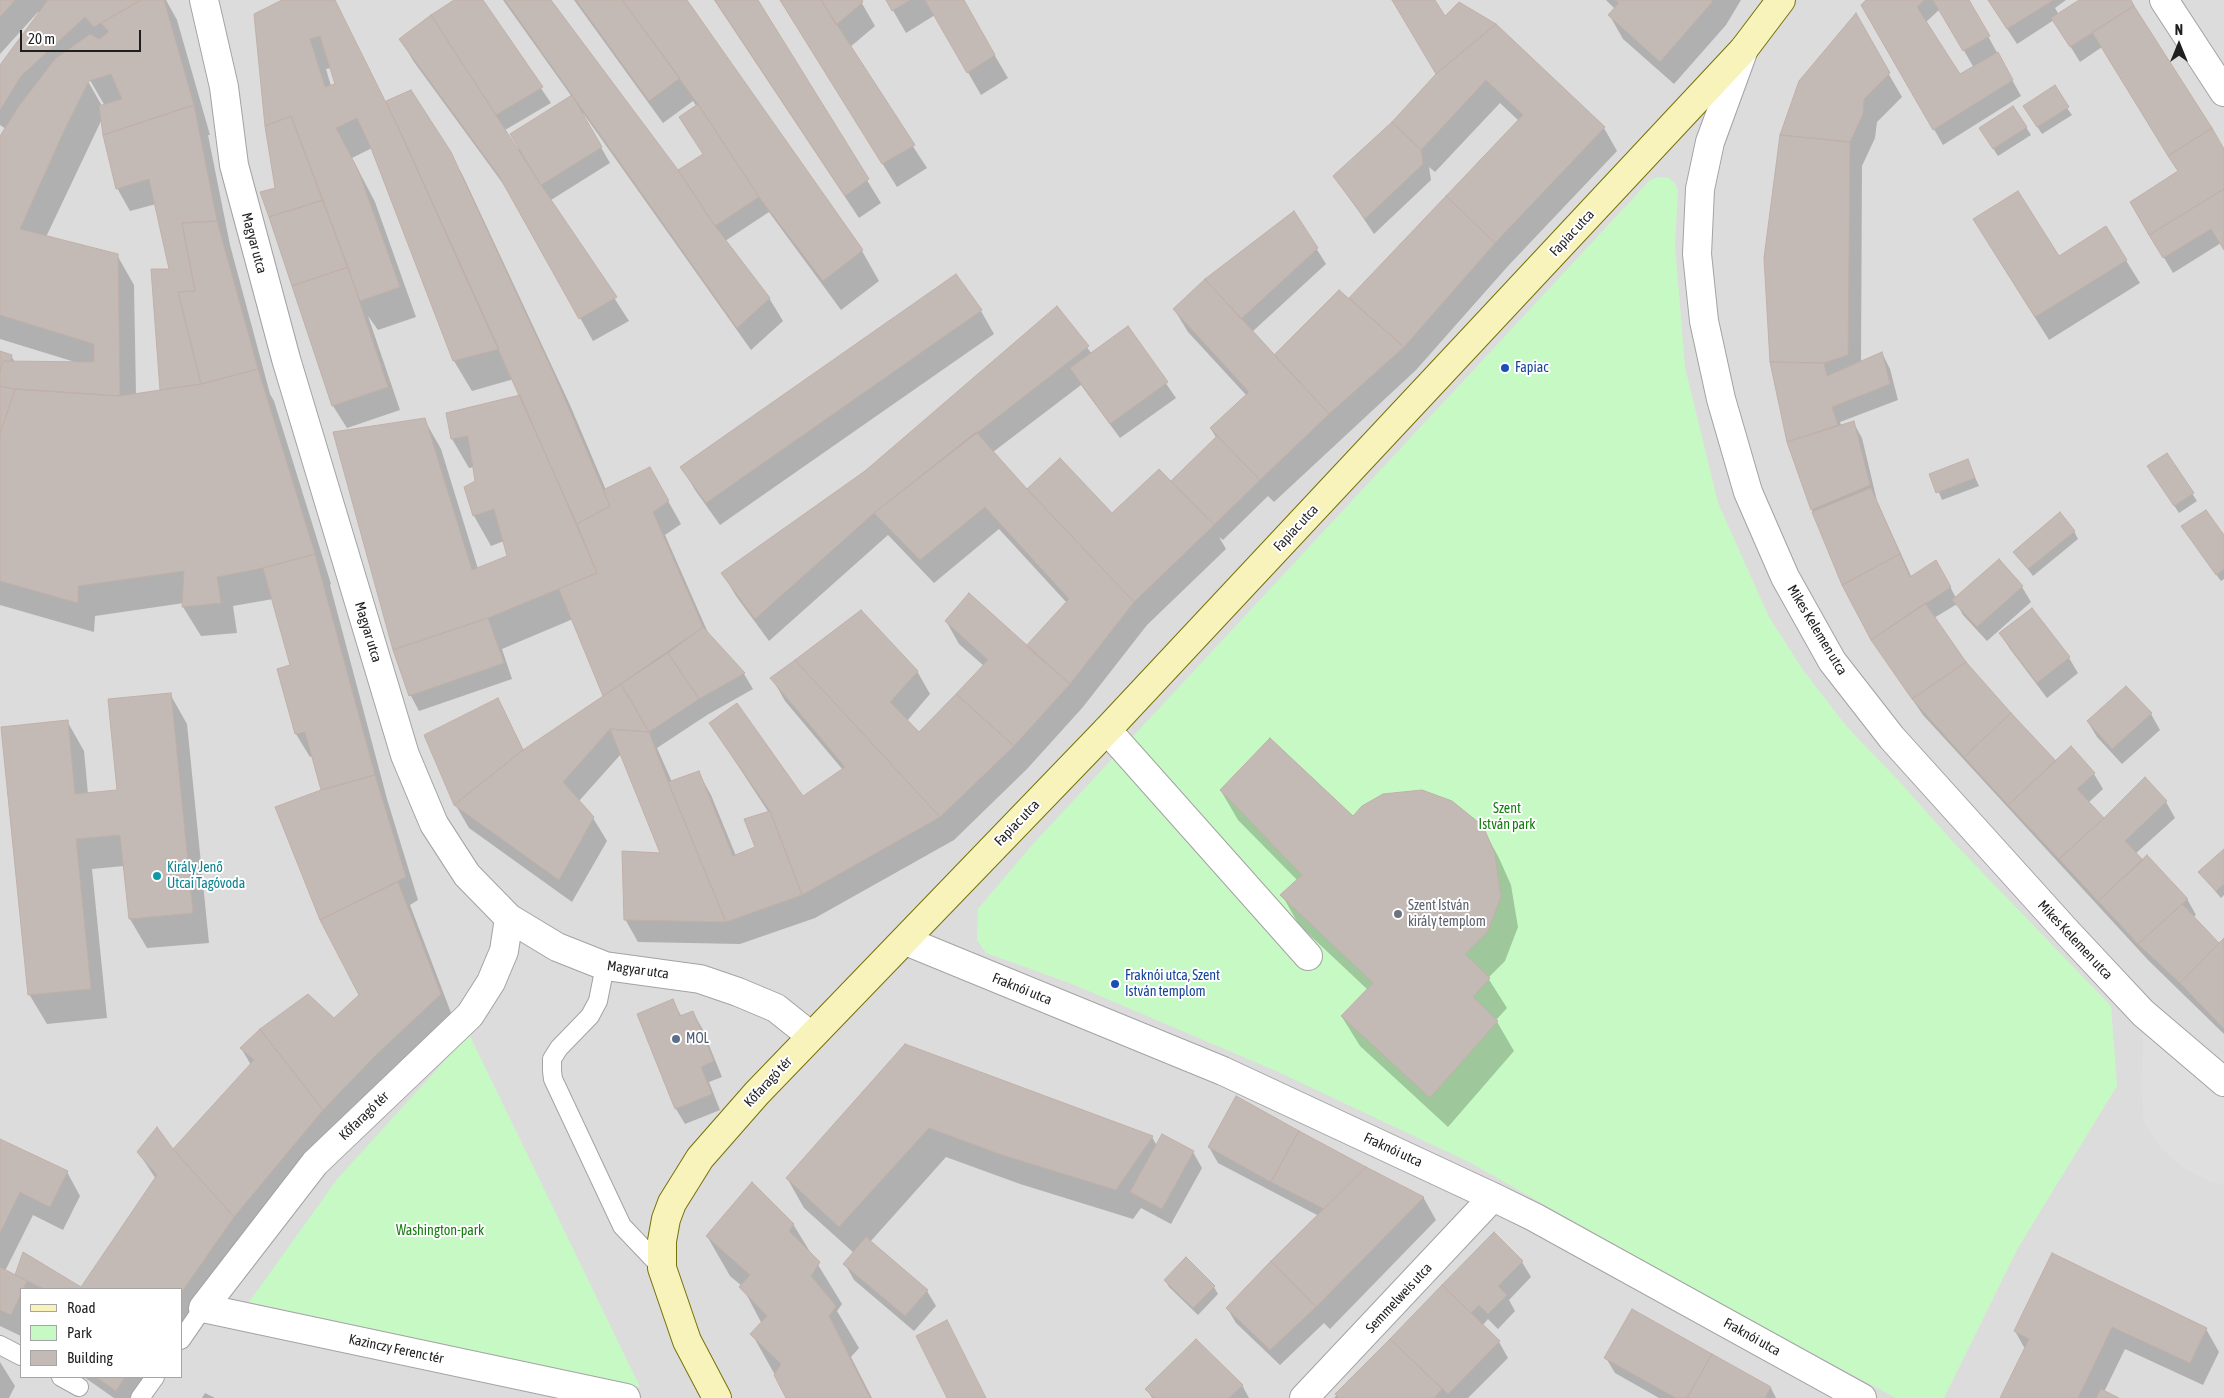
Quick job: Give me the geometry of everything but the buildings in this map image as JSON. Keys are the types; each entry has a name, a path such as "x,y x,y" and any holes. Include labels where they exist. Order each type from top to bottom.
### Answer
{"street":[{"name":"Magyar utca","path":"204,0 224,87 234,165 249,227 320,477 405,755 434,824 462,868 509,918 558,948 604,966 700,979 776,1008 811,1036"},
{"path":"2164,0 2224,92"},
{"name":"Fapiac utca","path":"811,1036 906,941 1107,730 1744,49 1783,4"},
{"name":"Mikes Kelemen utca","path":"1744,49 1710,142 1700,189 1697,254 1704,321 1721,399 1748,492 1785,577 1832,661 1898,745 2143,1013 2224,1082"},
{"path":"1107,730 1308,956"},
{"name":"Kőfaragó tér","path":"203,1308 315,1163 470,1015 491,982 504,951 509,918"},
{"name":"Fraknói utca","path":"906,941 1223,1071 1493,1197 1534,1217 1862,1398"},
{"name":"Kőfaragó tér","path":"717,1398 687,1341 662,1268 662,1241 666,1219 681,1187 700,1158 757,1093 811,1036"},
{"name":"Semmelweis utca","path":"1304,1398 1493,1197"},
{"name":"Kazinczy Ferenc tér","path":"203,1308 626,1398"}],"lane":[{"path":"604,966 598,1001 590,1016 559,1048 552,1059 553,1079 622,1226 662,1268"},
{"path":"182,1339 203,1308"},
{"path":"0,1345 20,1355"},
{"path":"62,1378 79,1387"},
{"path":"140,1398 154,1378"}],"shaded area":[{"path":"0,0 2224,0 2224,1398 0,1398"},
{"path":"2143,1013 2224,1082 2224,1184 2210,1182 2183,1168 2161,1148 2144,1123 2142,1095"}],"green space":[{"name":"Szent István park","path":"1659,177 1669,178 1675,183 1678,191 1675,245 1685,367 1718,503 1769,617 1803,670 1848,728 1899,781 1954,843 2111,1006 2117,1086 2018,1248 1944,1398 1896,1398 1711,1299 1469,1162 1276,1071 1072,984 986,953 977,940 978,909 1032,845 1650,180"},
{"name":"Washington-park","path":"469,1034 640,1387 249,1302 338,1178"}],"place":[{"name":"Fapiac","path":"1505,368"},
{"name":"Király Jenő Utcai Tagóvoda","path":"157,876"},
{"name":"Szent István király templom","path":"1398,914"},
{"name":"Fraknói utca, Szent István templom","path":"1115,984"},
{"name":"MOL","path":"676,1039"}]}
